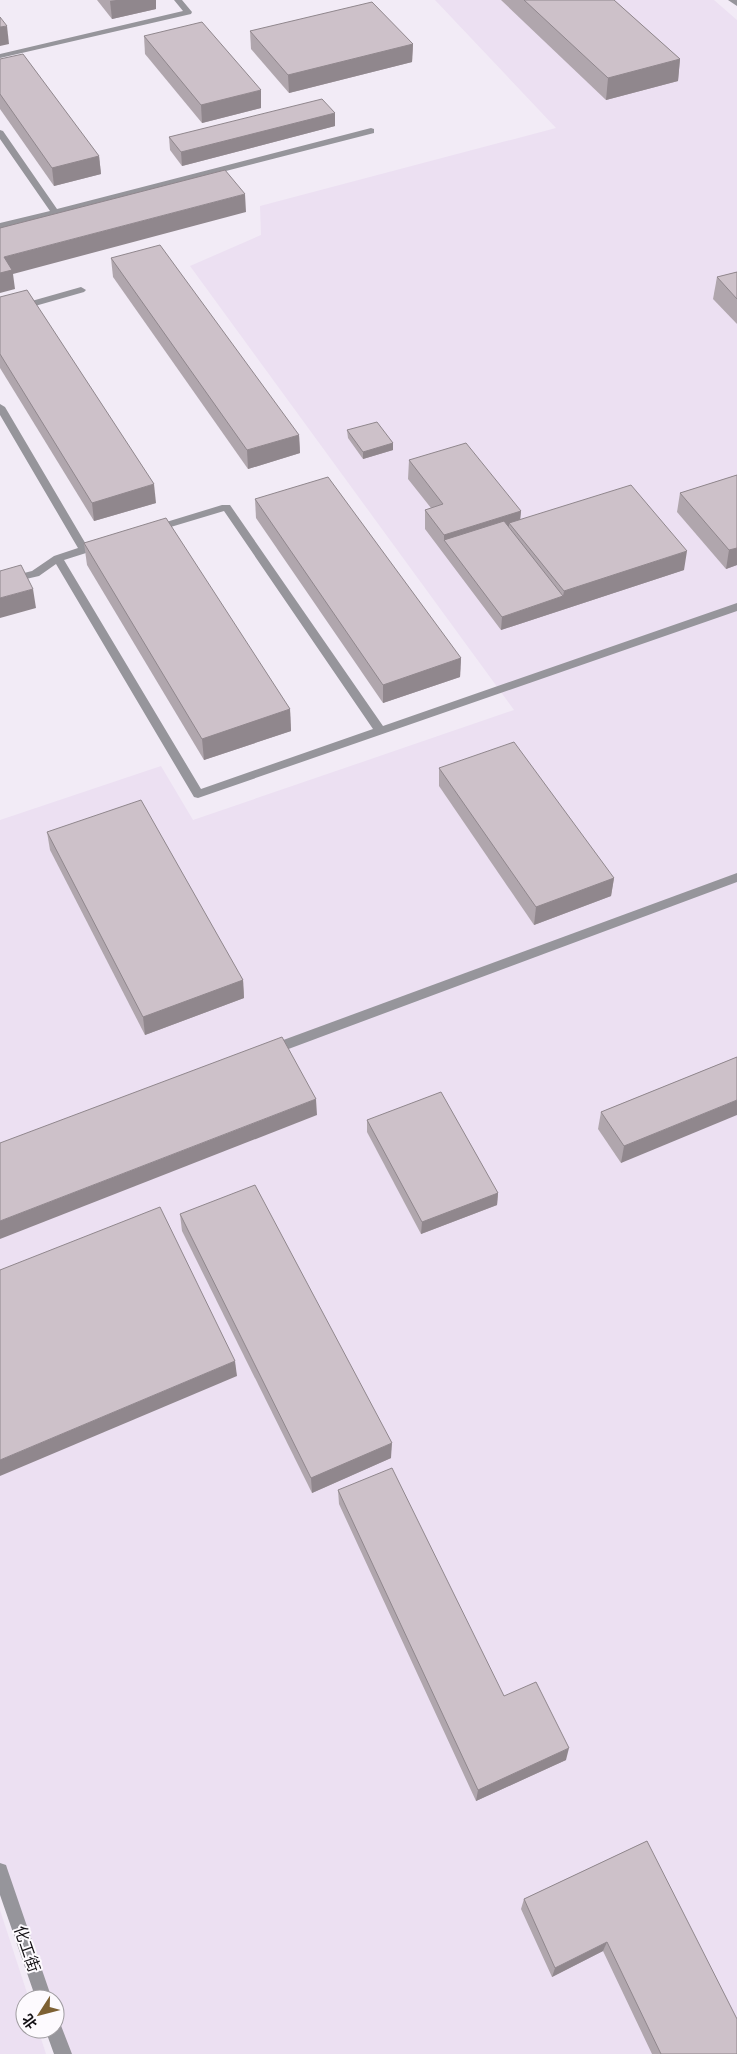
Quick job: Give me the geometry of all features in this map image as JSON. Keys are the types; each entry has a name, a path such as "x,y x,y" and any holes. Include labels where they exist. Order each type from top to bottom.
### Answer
{"street":[{"path":"0,56 188,12 178,0"},
{"path":"732,0 737,4"},
{"path":"0,226 371,130"},
{"path":"0,133 55,212"},
{"path":"0,313 81,290"},
{"path":"0,406 84,550"},
{"path":"141,533 226,506 380,730"},
{"path":"0,582 35,574 58,558 112,541"},
{"path":"58,558 198,794 737,607"},
{"path":"262,1054 737,877"},
{"name":"化工街","path":"0,1871 41,1989"},
{"path":"57,2039 62,2054"}],"shaded area":[{"path":"435,0 714,0 737,20 737,2054 64,2054 59,2039 65,2039 65,1989 42,1989 0,1867 0,820 161,766 193,820 514,710 190,266 261,235 260,206 556,128"},
{"path":"0,1910 26,1989 15,1989 15,2039 41,2039 46,2054 0,2054"}],"building":[{"path":"524,0 614,0 680,59 608,78"},
{"path":"372,2 413,44 288,75 250,31"},
{"path":"0,17 7,26 0,27"},
{"path":"202,22 261,90 201,105 144,36"},
{"path":"23,54 99,156 52,168 0,94 0,59"},
{"path":"322,99 335,113 181,152 169,137"},
{"path":"225,170 245,194 4,257 12,270 0,273 0,228"},
{"path":"160,245 299,435 247,450 111,258"},
{"path":"737,272 737,299 717,277"},
{"path":"27,290 154,484 92,503 0,354 0,297"},
{"path":"377,422 393,443 363,452 347,430"},
{"path":"466,443 521,511 444,535 425,510 443,504 409,460"},
{"path":"737,475 737,548 729,550 680,493"},
{"path":"328,477 461,658 383,685 255,499"},
{"path":"631,485 687,551 564,591 509,523"},
{"path":"166,518 290,709 202,739 84,543"},
{"path":"504,521 563,596 502,617 444,540"},
{"path":"21,565 33,589 0,598 0,571"},
{"path":"514,742 614,878 536,907 439,768"},
{"path":"141,800 243,980 143,1017 47,832"},
{"path":"282,1037 316,1099 0,1221 0,1143"},
{"path":"737,1057 737,1100 624,1146 601,1112"},
{"path":"441,1092 498,1193 422,1222 367,1120"},
{"path":"255,1185 392,1443 311,1478 180,1214"},
{"path":"160,1207 235,1361 0,1460 0,1270"},
{"path":"392,1468 504,1696 536,1682 569,1748 478,1790 338,1490"},
{"path":"647,1841 737,2019 737,2054 661,2054 607,1942 555,1968 524,1899"}]}
